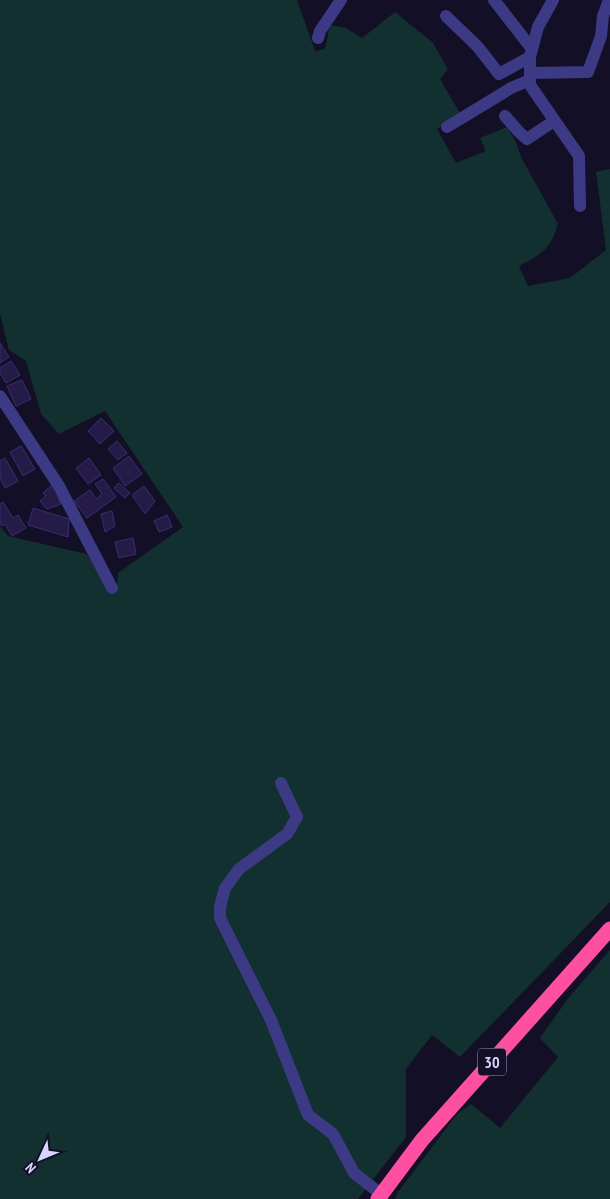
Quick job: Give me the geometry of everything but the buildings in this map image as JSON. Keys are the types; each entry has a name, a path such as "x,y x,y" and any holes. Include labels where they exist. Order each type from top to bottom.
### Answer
{"highway":[{"name":"30","path":"380,1197 422,1140 610,929"}],"street":[{"path":"318,38 320,31 341,0"},
{"path":"494,0 531,53"},
{"path":"553,0 538,27 531,53 530,77 554,121 579,156 580,206"},
{"path":"447,126 530,77 588,72 601,36 603,16 610,0"},
{"path":"446,16 478,47 499,74 531,53"},
{"path":"505,116 527,139 554,121"},
{"path":"0,396 59,486 112,588"},
{"path":"281,783 297,817 286,834 250,859 224,888 220,918 271,1020 308,1115 333,1134 354,1172 380,1197"}],"green space":[{"path":"0,0 297,0 315,51 325,49 330,25 346,28 362,38 395,12 433,43 448,69 440,79 460,113 437,129 456,163 486,151 480,138 507,127 516,142 521,157 558,224 552,240 544,250 519,266 528,286 570,278 606,250 596,172 610,169 610,902 460,1057 432,1035 406,1069 406,1137 358,1199 0,1199 0,526 8,536 87,554 110,594 117,589 118,573 183,527 105,411 59,434 41,414 26,361 9,350 0,314"},
{"path":"610,950 610,1199 395,1199 398,1192 457,1114 471,1104 500,1128 558,1057 540,1038 569,997"}]}
